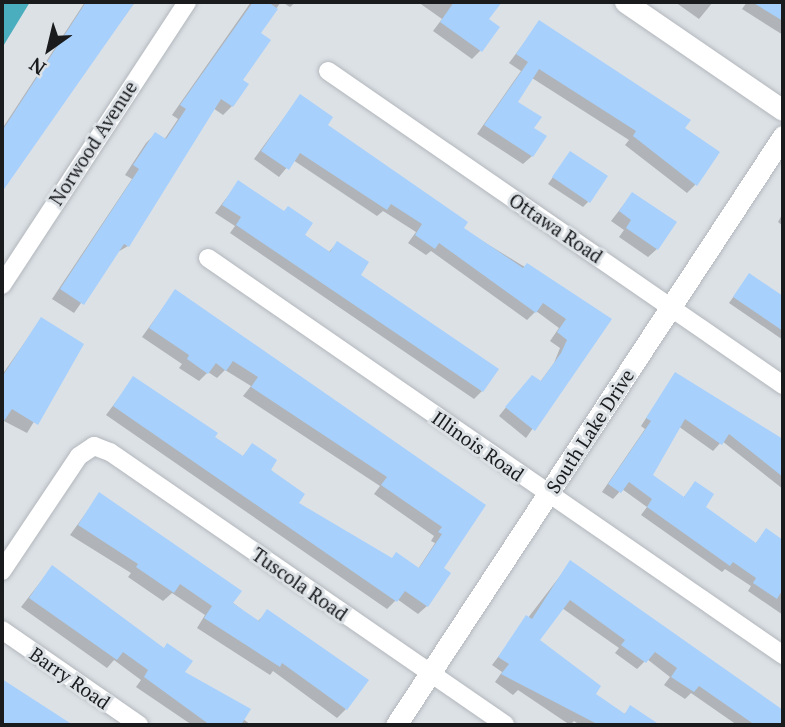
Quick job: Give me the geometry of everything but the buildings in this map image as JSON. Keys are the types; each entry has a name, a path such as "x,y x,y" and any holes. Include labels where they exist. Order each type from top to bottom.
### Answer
{"street":[{"name":"Norwood Avenue","path":"2,285 187,2"},
{"path":"625,2 783,110"},
{"name":"Ottawa Road","path":"328,71 783,385"},
{"name":"South Lake Drive","path":"396,725 783,136"},
{"name":"Illinois Road","path":"208,258 783,655"},
{"name":"Tuscola Road","path":"2,571 79,456 94,446 110,452 505,725"},
{"name":"Barry Road","path":"2,630 139,725"}],"water":[{"path":"2,2 30,2 2,48"}]}
